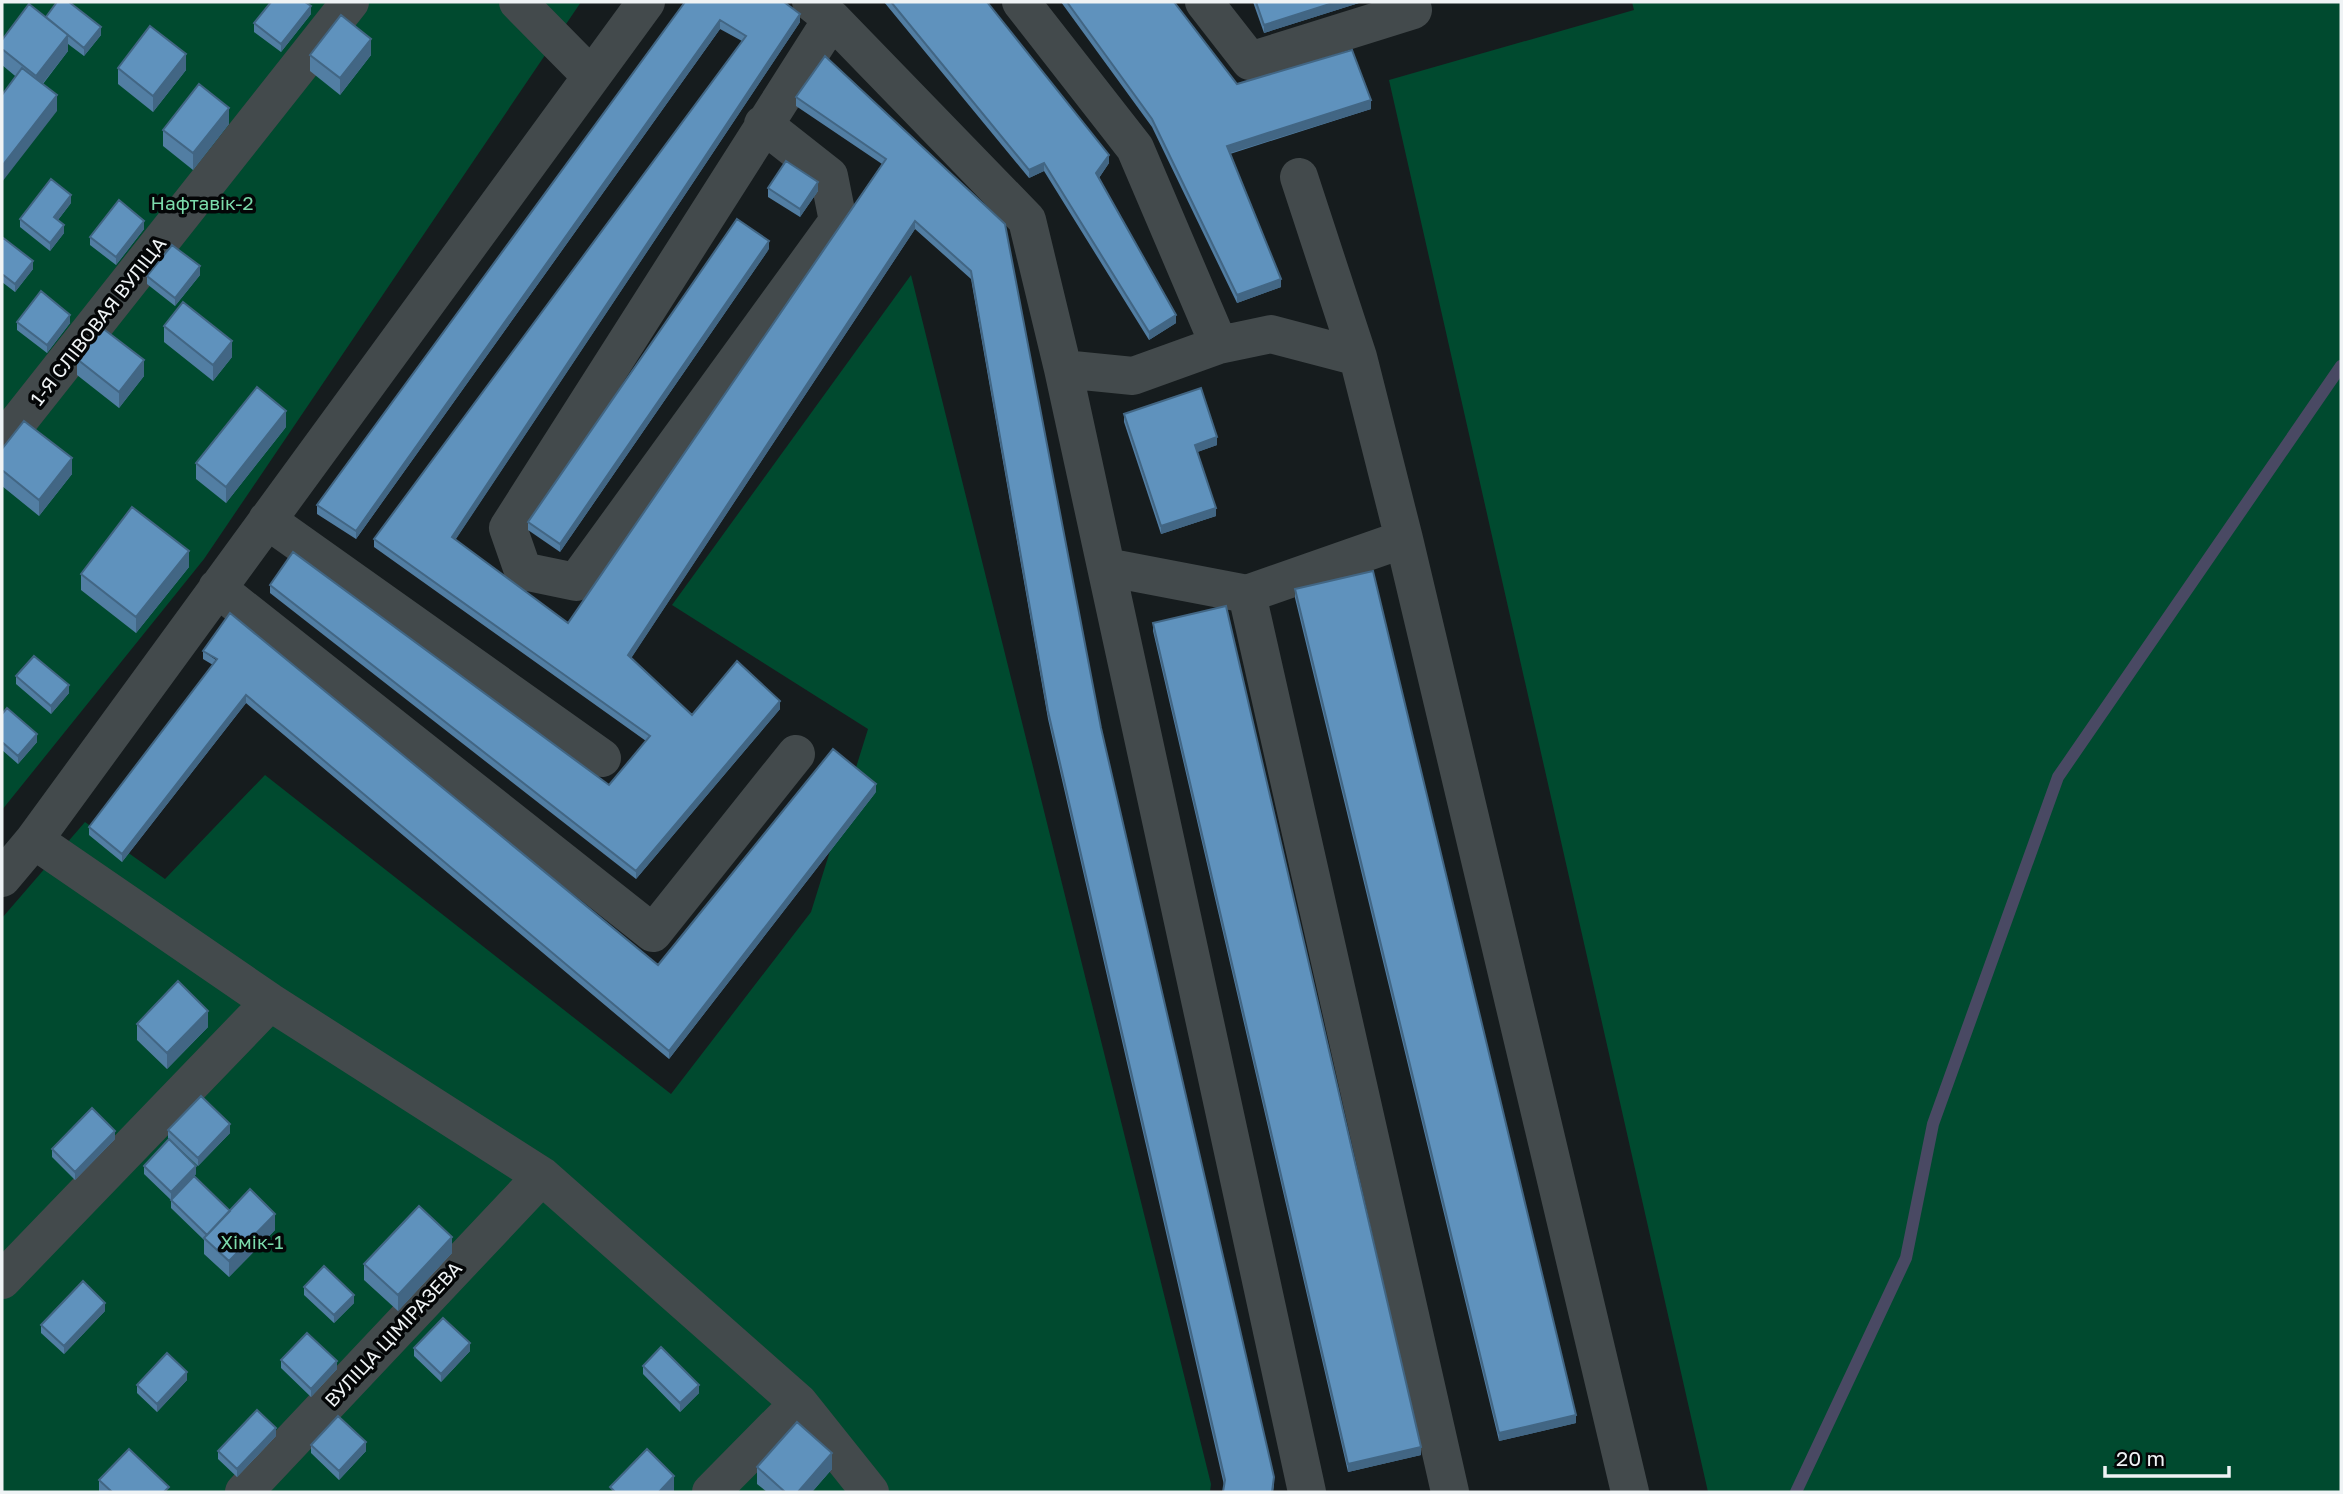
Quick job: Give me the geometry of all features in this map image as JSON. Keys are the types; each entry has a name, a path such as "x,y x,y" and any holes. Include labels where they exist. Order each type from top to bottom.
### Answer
{"street":[{"name":"1-Я СЛІВОВАЯ ВУЛІЦА","path":"2,442 350,2"},
{"path":"518,2 591,76"},
{"path":"2,878 34,840 646,2"},
{"path":"1021,2 1135,148 1219,345"},
{"path":"1204,2 1250,61 1413,9"},
{"path":"763,124 829,177 838,221 576,582 523,571 508,528 763,124 822,10 1027,220 1063,369 1307,1492"},
{"path":"1299,177 1357,357 1404,539 1630,1492"},
{"path":"1063,369 1133,376 1219,345 1271,334 1357,357"},
{"path":"267,520 602,758"},
{"path":"1106,567 1247,594 1404,539"},
{"path":"217,588 653,933 796,754"},
{"path":"1247,594 1450,1492"},
{"path":"34,840 270,1002 542,1176 799,1403 870,1492"},
{"path":"2,1280 270,1002"},
{"name":"ВУЛІЦА ЦІМІРАЗЕВА","path":"244,1492 542,1176"},
{"path":"711,1492 799,1403"}],"green space":[{"name":"Нафтавік-2","path":"2,2 581,2 204,559 2,810"},
{"path":"1632,2 2341,2 2341,1492 1708,1492 1389,80 1634,10"},
{"name":"Хімік-1","path":"911,275 1211,1484 1210,1492 2,1492 2,918 85,822 165,879 265,775 671,1094 811,912 868,729 672,605"}],"building":[{"path":"57,2 69,2 101,27 84,48 46,17"},
{"path":"271,2 305,2 311,6 281,44 254,23"},
{"path":"685,2 784,2 800,14 452,537 568,623 886,159 796,97 825,56 1005,224 1101,728 1274,1477 1272,1492 1223,1492 1225,1480 1048,711 971,271 915,221 628,655 692,715 737,661 780,701 636,871 270,585 293,552 609,785 650,736 374,539 746,36 720,20 356,531 317,505"},
{"path":"891,2 987,2 1109,155 1096,173 1176,315 1149,332 1044,163 1029,170"},
{"path":"1067,2 1174,2 1237,84 1352,50 1371,100 1227,146 1281,279 1237,295 1152,119"},
{"path":"1256,2 1336,2 1264,25"},
{"path":"29,4 68,35 36,76 2,49 2,40"},
{"path":"341,15 371,39 340,78 310,55"},
{"path":"150,26 186,54 153,96 118,68"},
{"path":"22,68 57,95 2,166 2,95"},
{"path":"199,84 229,108 193,153 163,130"},
{"path":"786,161 818,182 800,209 768,188"},
{"path":"51,179 71,195 54,217 64,225 50,243 20,219"},
{"path":"119,200 144,221 116,257 90,237"},
{"path":"737,219 769,241 560,544 528,522"},
{"path":"2,237 33,261 15,284 2,274"},
{"path":"172,245 200,266 175,298 147,276"},
{"path":"41,291 70,315 47,345 17,322"},
{"path":"183,302 232,341 213,365 164,326"},
{"path":"101,327 144,360 119,392 77,359"},
{"path":"257,387 286,411 226,487 196,463"},
{"path":"1201,388 1217,437 1195,445 1216,508 1161,526 1124,414"},
{"path":"24,421 72,458 39,500 2,470 2,449"},
{"path":"132,507 189,551 136,617 81,574"},
{"path":"1373,571 1576,1415 1499,1433 1295,589"},
{"path":"1226,606 1421,1447 1348,1464 1153,623"},
{"path":"230,613 658,965 833,749 876,784 669,1051 246,695 122,854 89,827 217,659 203,651"},
{"path":"34,656 69,685 51,706 16,676"},
{"path":"7,708 37,734 18,756 2,742 2,714"},
{"path":"178,981 208,1011 167,1053 137,1024"},
{"path":"201,1096 230,1124 198,1158 168,1130"},
{"path":"92,1108 115,1131 75,1172 52,1149"},
{"path":"169,1139 196,1166 171,1192 144,1166"},
{"path":"194,1176 230,1211 207,1235 171,1200"},
{"path":"250,1189 275,1214 229,1261 204,1238"},
{"path":"419,1206 452,1237 398,1295 364,1264"},
{"path":"324,1266 354,1295 334,1315 304,1287"},
{"path":"83,1281 105,1303 64,1346 41,1325"},
{"path":"443,1318 470,1343 441,1374 414,1348"},
{"path":"307,1333 337,1361 311,1389 281,1360"},
{"path":"661,1347 699,1385 680,1403 643,1366"},
{"path":"167,1353 187,1372 157,1404 137,1385"},
{"path":"257,1410 276,1428 237,1469 218,1451"},
{"path":"338,1416 366,1442 339,1471 311,1445"},
{"path":"797,1422 832,1453 798,1492 785,1492 757,1467"},
{"path":"129,1449 169,1487 164,1492 112,1492 99,1480"},
{"path":"647,1449 674,1476 659,1492 615,1492 610,1487"}],"waterway":[{"path":"1796,1492 1906,1258 1933,1124 2058,777 2341,366"}]}
